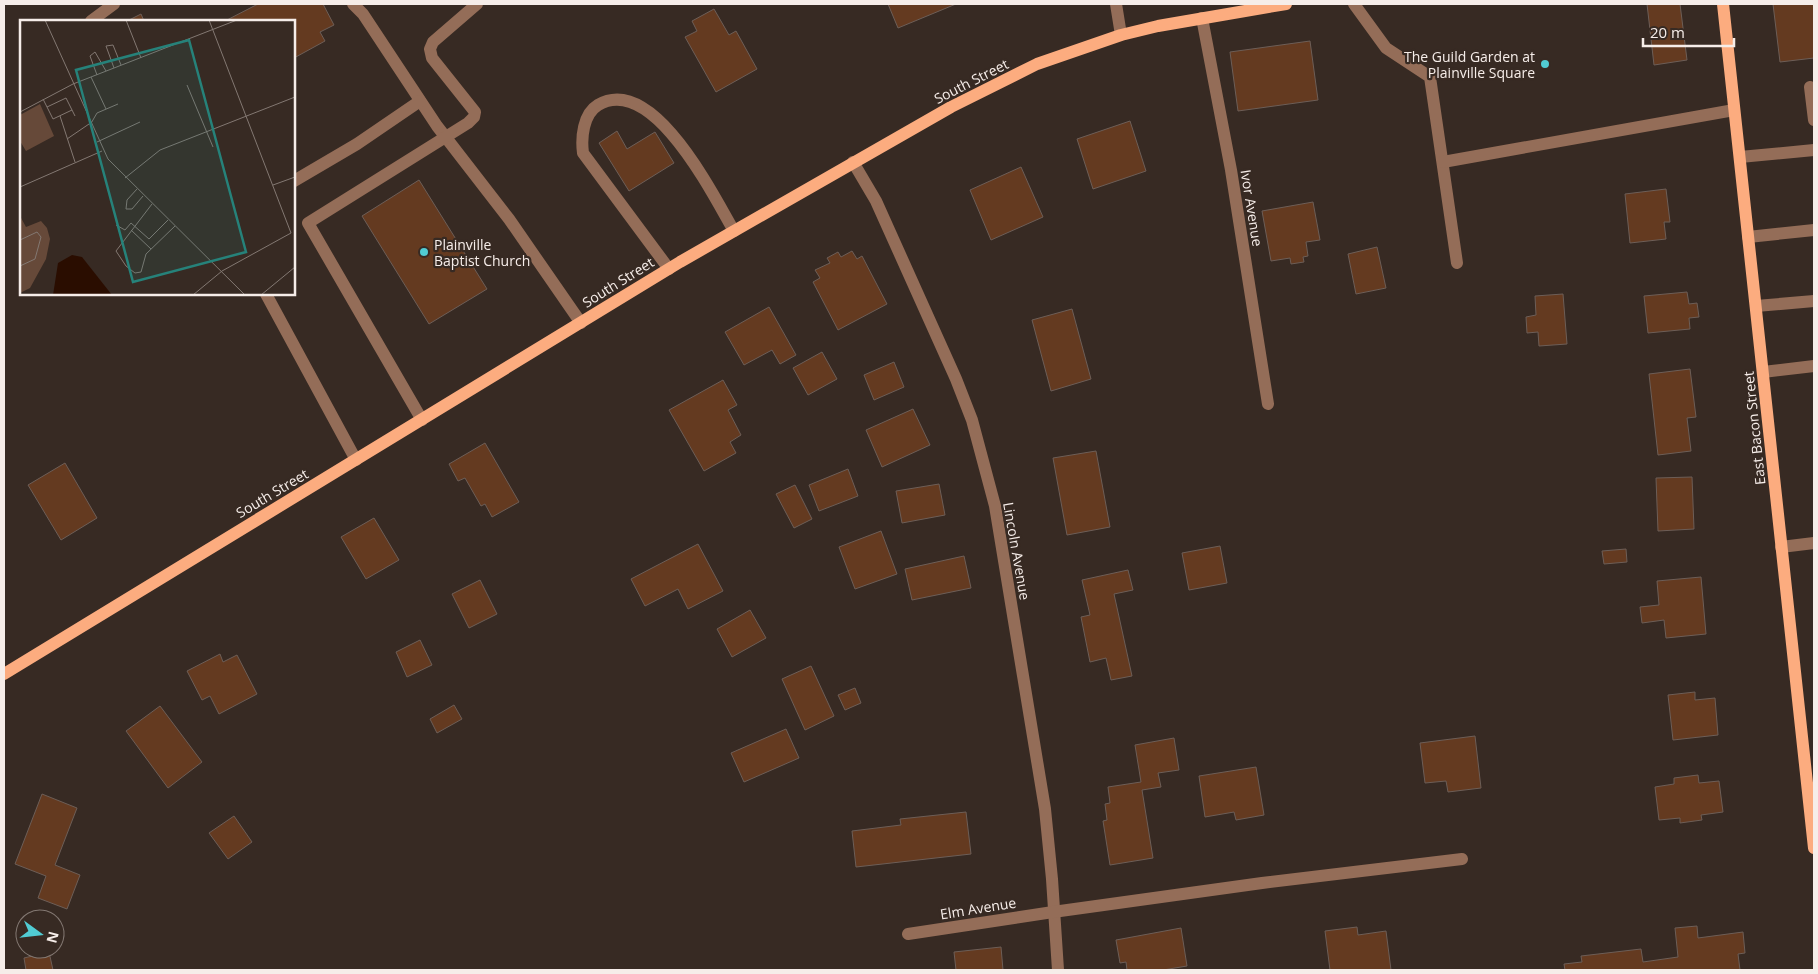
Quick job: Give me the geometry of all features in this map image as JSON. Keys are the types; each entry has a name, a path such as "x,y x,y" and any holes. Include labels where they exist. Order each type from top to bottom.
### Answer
{"main road":[{"name":"South Street","path":"4,674 669,269 951,107 1037,64 1120,35 1202,18 1286,4"},
{"name":"East Bacon Street","path":"1723,4 1814,848"}],"street":[{"path":"92,20 114,4"},
{"path":"353,4 363,14 445,137 509,219 581,323"},
{"path":"422,420 308,223 468,123 474,117 475,112 432,58 430,49 433,42 477,4"},
{"path":"1116,4 1120,35"},
{"path":"1354,4 1386,48 1430,77 1457,262"},
{"name":"Ivor Avenue","path":"1202,18 1231,170 1268,404"},
{"path":"1810,87 1814,120"},
{"path":"669,269 583,153 581,141 584,128 590,114 597,105 619,99 636,104 645,108 669,130 703,176 734,231"},
{"path":"295,180 357,144 420,100"},
{"path":"1443,162 1734,110"},
{"path":"1740,157 1814,150"},
{"name":"Lincoln Avenue","path":"854,162 883,216 956,379 972,420 985,464 995,506 1045,809 1058,970"},
{"path":"1748,237 1814,230"},
{"path":"267,295 356,460"},
{"path":"1756,306 1814,301"},
{"path":"1763,372 1814,366"},
{"path":"1782,547 1814,543"},
{"name":"Elm Avenue","path":"908,934 1262,883 1462,859"}],"building":[{"path":"258,4 323,4 334,25 320,32 325,41 295,57 295,20 227,20"},
{"path":"888,4 956,4 898,28"},
{"path":"1647,4 1680,4 1687,60 1654,65"},
{"path":"1773,4 1814,4 1814,58 1780,62"},
{"path":"714,9 729,35 736,31 757,69 716,92 685,37 697,31 692,21"},
{"path":"141,14 144,20 129,20"},
{"path":"1310,41 1318,100 1238,111 1230,52"},
{"path":"1130,121 1146,171 1093,189 1077,139"},
{"path":"617,131 627,149 655,132 674,163 629,191 599,143"},
{"path":"1021,167 1043,217 991,240 970,190"},
{"name":"Plainville Baptist Church","path":"419,180 487,289 429,324 362,216"},
{"path":"1666,189 1670,222 1664,222 1666,239 1630,243 1625,194"},
{"path":"1313,202 1320,240 1306,242 1308,256 1303,257 1304,262 1291,264 1290,258 1271,261 1262,211"},
{"path":"1377,247 1386,288 1356,294 1348,254"},
{"path":"852,251 857,259 862,256 887,304 838,330 813,282 820,278 815,270 830,263 827,258 838,252 841,257"},
{"path":"1687,292 1689,304 1697,303 1699,317 1689,318 1690,329 1648,333 1644,296"},
{"path":"1563,294 1567,344 1539,346 1538,332 1527,333 1526,317 1536,315 1535,296"},
{"path":"769,307 796,355 780,364 772,350 744,365 725,332"},
{"path":"1072,309 1091,379 1051,391 1032,320"},
{"path":"822,352 837,379 808,395 793,368"},
{"path":"894,362 904,387 874,400 864,375"},
{"path":"1690,369 1696,417 1687,418 1691,451 1658,455 1649,374"},
{"path":"723,380 737,405 728,410 741,435 730,442 736,453 704,471 669,410"},
{"path":"913,409 930,445 882,467 866,430"},
{"path":"485,443 519,502 492,517 485,504 481,506 465,478 458,481 449,464"},
{"path":"1096,451 1110,527 1067,535 1053,458"},
{"path":"65,463 97,518 61,540 28,485"},
{"path":"848,469 858,496 819,511 809,485"},
{"path":"1692,477 1694,529 1658,531 1656,478"},
{"path":"939,484 945,515 902,523 896,491"},
{"path":"795,485 812,519 794,528 776,494"},
{"path":"374,518 399,560 366,579 341,537"},
{"path":"881,531 897,574 855,589 839,547"},
{"path":"698,544 723,591 688,609 678,589 645,606 631,579"},
{"path":"1220,546 1227,583 1189,590 1182,553"},
{"path":"1626,549 1627,562 1604,564 1602,551"},
{"path":"964,556 971,588 912,600 905,569"},
{"path":"1128,570 1133,590 1114,594 1132,676 1111,680 1106,658 1090,662 1081,617 1090,615 1082,580"},
{"path":"1701,577 1706,634 1666,638 1664,620 1642,623 1640,607 1659,605 1657,581"},
{"path":"480,580 497,614 469,628 452,594"},
{"path":"750,610 766,638 732,657 717,629"},
{"path":"420,640 432,665 407,677 396,652"},
{"path":"220,654 223,662 237,655 257,694 219,714 210,696 202,700 187,671"},
{"path":"811,666 834,716 805,730 782,679"},
{"path":"855,688 861,703 845,710 838,695"},
{"path":"1695,692 1695,700 1715,698 1718,735 1673,740 1668,695"},
{"path":"454,705 462,719 437,733 430,719"},
{"path":"160,706 202,762 168,788 126,731"},
{"path":"786,729 799,758 744,782 731,753"},
{"path":"1475,736 1481,788 1448,792 1446,781 1425,783 1420,743"},
{"path":"1174,738 1179,770 1158,773 1161,787 1142,790 1153,858 1110,865 1103,821 1107,820 1105,804 1110,803 1108,787 1141,782 1135,745"},
{"path":"1256,767 1264,815 1236,820 1234,812 1205,817 1199,776"},
{"path":"1698,775 1699,783 1719,781 1723,812 1701,815 1702,820 1680,823 1680,818 1659,820 1655,787 1674,784 1674,778"},
{"path":"42,794 77,808 55,865 80,875 67,909 38,898 46,876 15,864"},
{"path":"966,812 971,854 856,867 852,831 901,825 900,819"},
{"path":"234,816 252,842 228,859 209,833"},
{"path":"1697,926 1698,938 1743,932 1745,953 1738,954 1740,970 1565,970 1564,964 1582,962 1581,956 1641,949 1643,962 1678,957 1675,928"},
{"path":"1357,927 1358,935 1386,931 1391,970 1330,970 1325,931"},
{"path":"1181,928 1187,966 1163,970 1127,970 1126,962 1120,963 1116,940"},
{"path":"1001,947 1003,970 956,970 954,952"},
{"path":"24,959 51,959 53,970 26,970"}],"place":[{"name":"The Guild Garden at Plainville Square","path":"1545,64"},
{"name":"Plainville Baptist Church","path":"424,252"}]}
